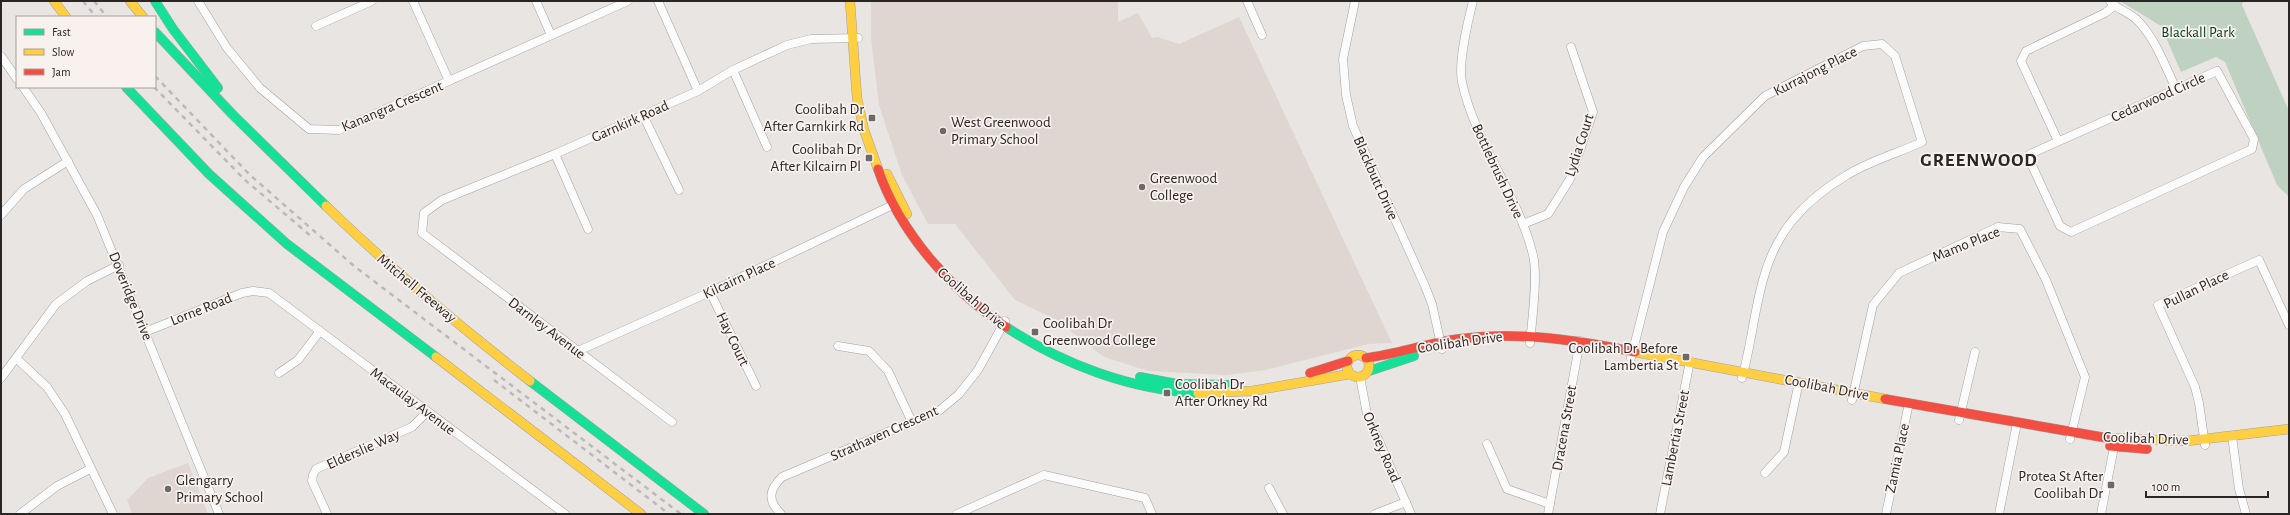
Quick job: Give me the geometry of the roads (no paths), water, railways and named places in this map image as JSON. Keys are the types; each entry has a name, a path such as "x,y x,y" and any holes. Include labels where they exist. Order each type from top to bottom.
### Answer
{"main road":[{"path":"54,1 65,16"},
{"path":"130,1 142,16"},
{"path":"155,1 205,72 265,145"},
{"name":"Coolibah Drive","path":"850,1 854,38 868,118 896,203 940,261 1004,323 1044,350 1074,364 1120,380 1175,391 1212,394 1250,391 1350,374"},
{"name":"Coolibah Drive","path":"854,38 857,1"},
{"name":"Mitchell Freeway","path":"156,33 191,72 367,246 479,340 704,514"},
{"path":"127,88 214,180 287,244 641,514"},
{"name":"Coolibah Drive","path":"1004,323 1076,358 1122,373 1177,384 1204,386 1250,384 1303,375 1348,361"},
{"name":"Coolibah Drive","path":"1369,370 1441,346 1482,336 1530,339 1632,354 2017,427 2115,443 2205,442 2289,436"},
{"name":"Coolibah Drive","path":"1366,358 1441,346"},
{"path":"1357,355 1366,358 1369,363 1369,370 1360,377 1350,374 1347,369 1348,361 1357,355"},
{"name":"Coolibah Drive","path":"2232,439 2289,429"}],"street":[{"name":"Kanangra Crescent","path":"198,1 227,48 260,88 309,129 339,130 628,1"},
{"path":"316,26 372,1"},
{"path":"413,1 449,81"},
{"path":"536,1 551,36"},
{"path":"658,1 698,90"},
{"path":"1247,1 1262,35"},
{"name":"Blackbutt Drive","path":"1355,1 1342,59 1346,95 1353,126 1425,286 1432,304 1441,346"},
{"name":"Bottlebrush Drive","path":"1473,1 1465,34 1462,80 1475,124 1523,224 1534,266 1530,339"},
{"path":"2058,141 2021,61 2026,51 2105,13 2112,3 2135,18 2149,34 2176,89"},
{"name":"Garnkirk Road","path":"422,233 424,213 442,200 555,154 644,115 698,90 733,70 799,42 854,38"},
{"name":"Kurrajong Place","path":"1632,354 1663,232 1684,187 1703,157 1765,96 1863,46 1882,44 1895,56 1922,142 1848,174 1809,202 1785,228 1770,256 1762,281 1743,375"},
{"name":"Lydia Court","path":"1523,224 1548,214 1570,179 1593,112 1571,47"},
{"path":"1,56 16,78"},
{"path":"733,70 767,147"},
{"name":"Cedarwood Circle","path":"2217,71 2254,139 2252,149 2072,232 2060,226 2029,159 2030,154 2058,141 2217,71"},
{"name":"Doveridge Drive","path":"24,88 41,113 97,215 119,265 219,514"},
{"path":"644,115 679,190"},
{"path":"555,154 588,229"},
{"path":"1,215 24,189 68,161"},
{"name":"Kilcairn Place","path":"578,351 710,292 896,203"},
{"name":"Mamo Place","path":"1852,396 1873,304 1899,274 1998,227 2020,229 2046,280 2085,377 2070,436"},
{"name":"Darnley Avenue","path":"422,233 672,422"},
{"name":"Pullan Place","path":"2205,442 2195,387 2158,305 2259,260 2289,325"},
{"path":"1,378 17,359 56,304 87,281 119,265"},
{"name":"Lorne Road","path":"145,332 242,293 258,291"},
{"name":"Macaulay Avenue","path":"258,291 274,296 565,514"},
{"name":"Hay Court","path":"710,292 756,386"},
{"name":"Strathaven Crescent","path":"780,514 773,507 771,496 773,486 782,476 940,410 959,394 978,370 1004,323"},
{"path":"279,373 298,360 320,331"},
{"name":"Dracena Street","path":"1548,514 1579,345"},
{"path":"838,346 869,351 874,356 888,371 912,422"},
{"path":"1960,416 1975,352"},
{"path":"17,359 47,387 66,414 90,469 113,514"},
{"name":"Lambertia Street","path":"1660,514 1689,365"},
{"name":"Orkney Road","path":"1360,377 1367,414 1411,514"},
{"path":"1765,473 1784,452 1798,385"},
{"name":"Zamia Place","path":"1886,514 1908,406"},
{"name":"Elderslie Way","path":"327,514 312,481 316,469 412,427 427,412"},
{"path":"1999,514 2017,427"},
{"path":"2232,439 2239,489 2246,514"},
{"path":"2101,514 2115,443"},
{"path":"1487,444 1507,489 1550,504"},
{"path":"20,514 57,486 90,469"},
{"path":"957,514 1044,475 1145,498 1152,514"},
{"path":"1269,488 1283,514"},
{"path":"1375,514 1406,502"}],"railway":[{"path":"83,1 95,16"},
{"path":"94,1 106,16"},
{"path":"156,77 250,175 354,266 681,514"},
{"path":"155,88 245,180 312,237"},
{"path":"494,380 669,514"}],"place":[{"name":"Coolibah Dr After Garnkirk Rd","path":"872,118"},
{"name":"West Greenwood Primary School","path":"943,131"},
{"name":"Coolibah Dr After Kilcairn Pl","path":"869,158"},
{"name":"Greenwood College","path":"1142,187"},
{"name":"Coolibah Dr Greenwood College","path":"1035,332"},
{"name":"Coolibah Dr Before Lambertia St","path":"1686,357"},
{"name":"Coolibah Dr After Orkney Rd","path":"1167,393"},
{"name":"Protea St After Coolibah Dr","path":"2111,485"},
{"name":"Glengarry Primary School","path":"168,489"}],"district":[{"name":"GREENWOOD","path":"1979,159"}],"park label":[{"name":"Blackall Park","path":"2198,32"}]}
